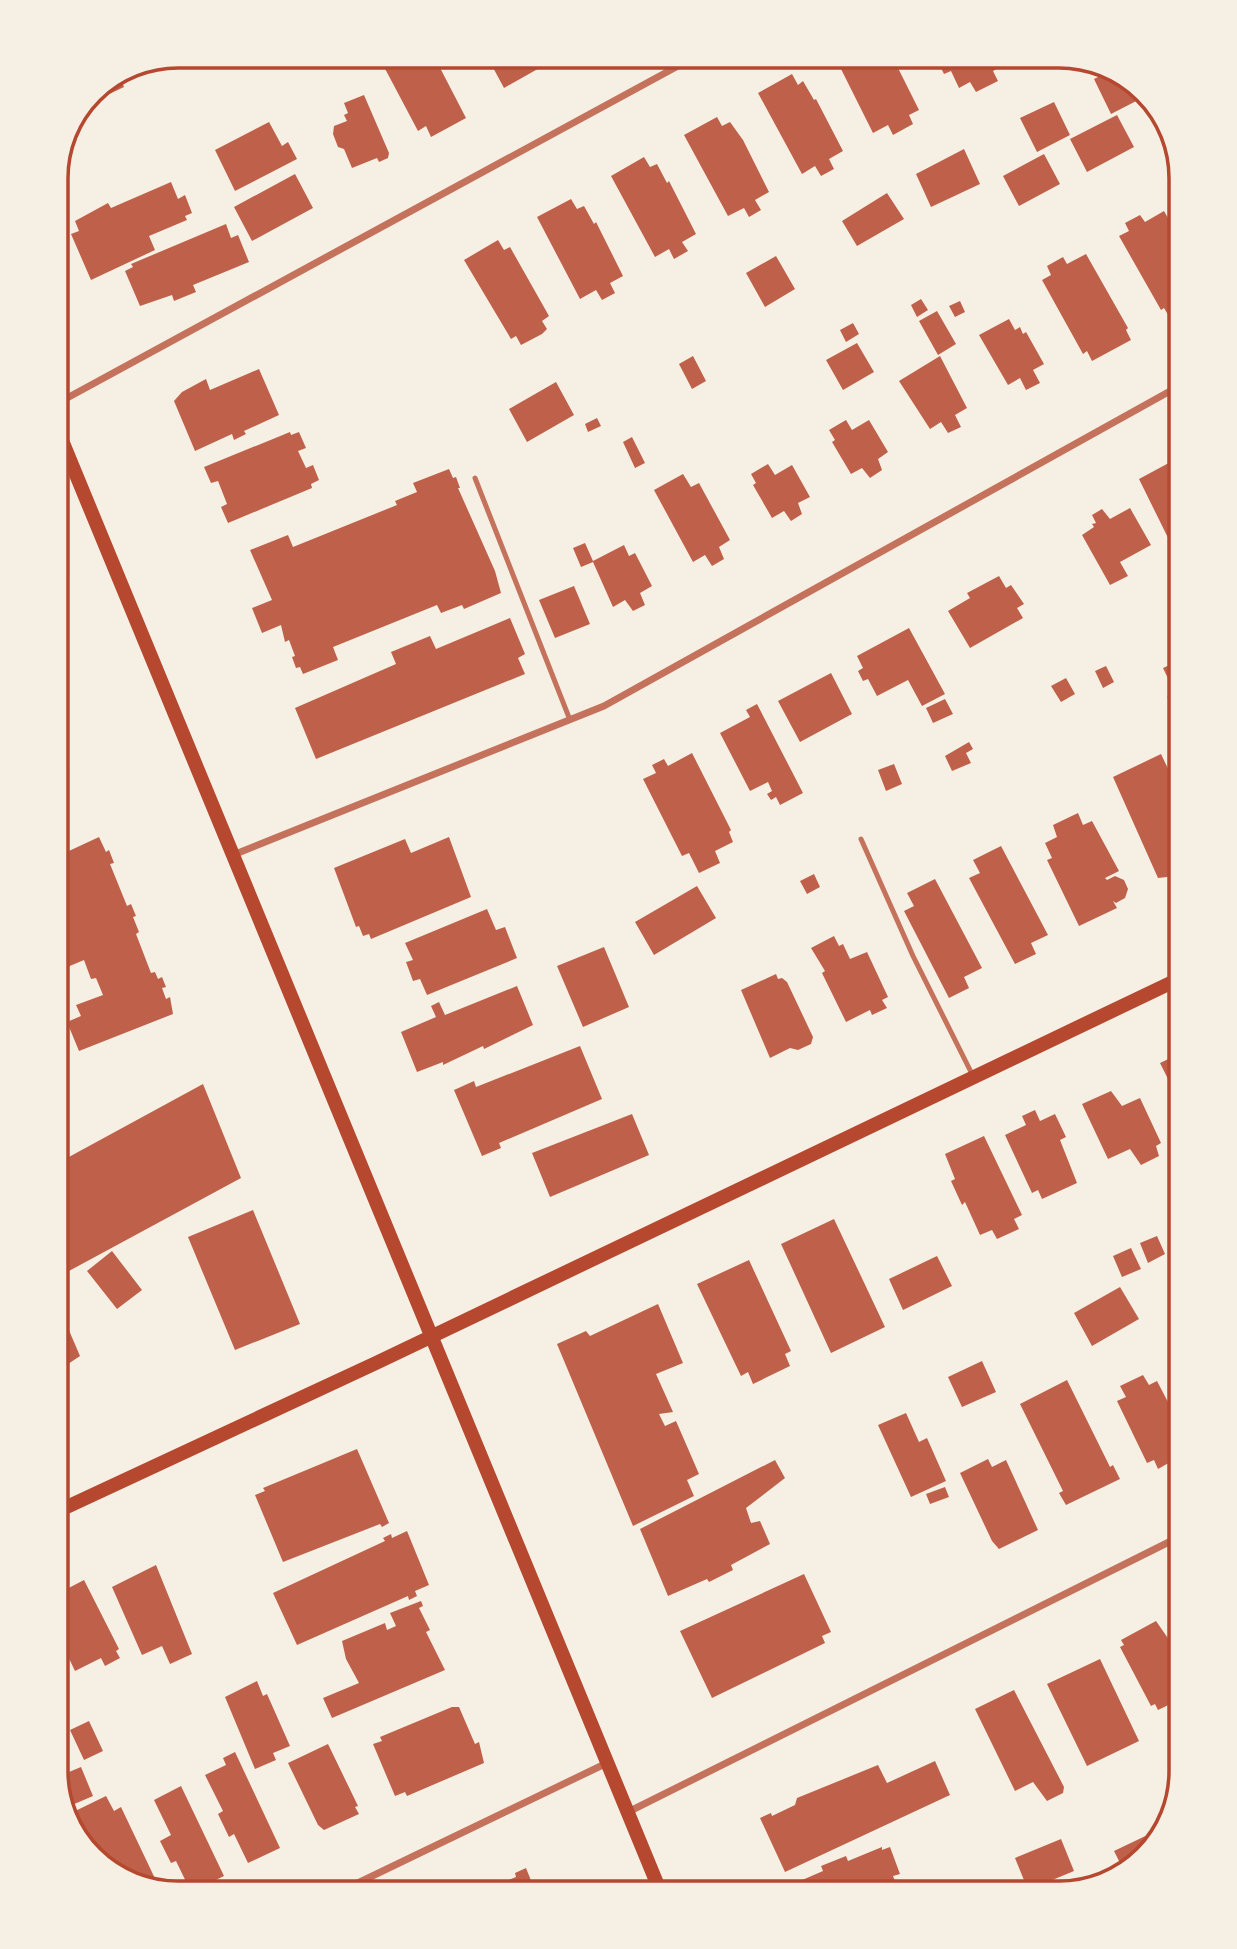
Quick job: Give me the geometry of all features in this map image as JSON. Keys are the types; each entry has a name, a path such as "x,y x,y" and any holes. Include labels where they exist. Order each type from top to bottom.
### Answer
{"main road":[{"path":"68,455 656,1881"},
{"path":"68,1506 1169,984"}],"street":[{"path":"68,397 674,68"},
{"path":"233,855 604,706 1169,392"},
{"path":"628,1812 1169,1542"},
{"path":"362,1881 607,1763"}],"lane":[{"path":"475,478 570,720"},
{"path":"861,839 907,943 974,1077"}],"building":[{"path":"385,68 440,68 466,118 431,137 426,126 418,131"},
{"path":"493,68 539,68 504,88"},
{"path":"840,68 898,68 919,110 909,115 913,124 893,135 888,125 873,133"},
{"path":"941,68 998,68 993,71 998,81 976,92 970,82 959,88 951,71 944,74"},
{"path":"792,74 798,85 803,81 814,100 816,99 843,151 829,159 834,169 821,176 815,166 802,174 758,93"},
{"path":"1099,76 1107,80 1136,101 1111,114 1094,79"},
{"path":"123,84 124,87 107,95"},
{"path":"364,95 389,153 388,158 379,162 377,158 352,168 344,149 338,147 333,134 334,126 347,121 344,115 348,113 344,103"},
{"path":"1054,102 1070,135 1037,152 1020,118"},
{"path":"1117,115 1134,147 1087,172 1070,139"},
{"path":"717,117 722,126 730,122 743,140 769,192 755,200 761,210 749,217 744,208 728,216 684,135"},
{"path":"269,122 282,146 288,142 297,159 235,191 215,150"},
{"path":"964,149 980,184 931,207 916,174"},
{"path":"1044,154 1060,184 1019,206 1003,176"},
{"path":"644,157 650,167 657,164 667,183 669,181 696,234 682,242 688,251 674,259 669,249 655,257 611,176"},
{"path":"295,174 313,208 252,241 234,207"},
{"path":"171,182 178,199 185,195 192,213 185,216 187,220 149,236 155,250 91,280 71,234 79,231 75,221 108,203 111,208"},
{"path":"887,193 904,219 857,246 842,221"},
{"path":"571,199 577,209 584,206 594,224 596,222 623,276 610,283 615,293 602,300 596,290 580,299 537,217"},
{"path":"1164,211 1169,220 1169,316 1164,308 1161,310 1119,236 1129,231 1125,223 1140,215 1145,222"},
{"path":"226,224 231,238 238,235 249,262 193,285 196,292 174,301 172,295 140,306 125,271 133,267 131,264"},
{"path":"498,240 504,250 510,247 549,316 542,321 547,329 521,345 516,336 511,339 464,260"},
{"path":"1086,254 1128,328 1126,330 1131,340 1092,361 1087,351 1083,354 1042,280 1051,275 1047,266 1063,257 1067,264"},
{"path":"776,256 795,289 765,307 746,273"},
{"path":"921,299 928,310 917,317 911,305"},
{"path":"960,301 965,312 955,317 949,306"},
{"path":"937,311 956,344 938,355 919,321"},
{"path":"1009,319 1015,330 1020,327 1023,334 1026,332 1044,364 1033,370 1040,383 1026,390 1020,378 1008,385 979,335"},
{"path":"853,323 859,334 846,342 840,330"},
{"path":"857,343 874,372 843,390 826,360"},
{"path":"693,356 706,381 692,389 679,364"},
{"path":"940,356 967,408 955,415 961,427 948,433 941,422 930,429 899,381"},
{"path":"259,369 279,415 244,431 246,434 234,440 232,434 195,451 174,401 182,392 206,379 210,390"},
{"path":"556,382 574,415 527,442 509,409"},
{"path":"597,418 601,426 588,432 585,424"},
{"path":"846,420 852,430 869,420 888,452 878,459 882,470 870,478 862,468 851,474 832,442 835,440 829,430"},
{"path":"290,432 291,435 299,432 306,448 298,451 306,468 313,465 319,480 311,484 312,488 228,523 221,507 227,504 218,481 211,483 204,467"},
{"path":"632,437 645,463 635,468 623,442"},
{"path":"1169,463 1169,540 1139,479"},
{"path":"768,464 775,475 792,465 810,497 798,503 802,514 791,521 784,511 772,518 753,485 756,483 751,474"},
{"path":"449,469 453,478 456,477 458,488 495,571 501,593 464,609 462,605 441,613 437,605 333,647 338,660 303,674 300,667 296,668 292,657 295,656 289,640 285,642 281,625 262,633 252,608 272,600 250,550 288,535 293,547 397,505 395,501 417,492 413,483"},
{"path":"683,474 691,487 699,483 730,540 719,547 724,559 712,566 705,555 693,562 654,490"},
{"path":"1130,508 1151,545 1120,562 1128,576 1110,585 1082,535 1094,527 1092,524 1096,523 1092,515 1102,509 1110,519"},
{"path":"585,543 593,561 624,545 629,556 635,553 652,586 640,593 645,605 633,611 625,600 613,607 593,562 581,567 573,548"},
{"path":"999,576 1006,588 1011,585 1024,604 1017,608 1023,618 970,648 948,611 970,598 967,593"},
{"path":"574,586 590,624 555,638 539,600"},
{"path":"510,618 525,654 518,658 525,674 316,759 295,708 396,664 391,652 430,636 436,649"},
{"path":"909,628 945,694 922,706 908,680 877,696 868,679 863,681 858,671 863,668 857,656"},
{"path":"1169,665 1169,680 1163,668"},
{"path":"1106,666 1114,682 1103,688 1095,671"},
{"path":"831,673 852,714 800,742 778,701"},
{"path":"1066,678 1075,694 1061,702 1051,686"},
{"path":"945,699 953,714 933,723 926,708"},
{"path":"757,704 803,793 780,805 776,797 771,800 767,794 772,791 768,782 750,791 720,733 750,717 746,710"},
{"path":"969,742 973,749 966,753 971,763 952,771 945,756"},
{"path":"692,753 731,830 729,832 733,842 715,851 720,863 699,873 689,853 682,856 643,779 656,773 652,765 664,759 668,766"},
{"path":"1161,754 1169,771 1167,877 1158,878 1113,777"},
{"path":"894,764 902,784 886,791 878,770"},
{"path":"1078,813 1083,825 1092,821 1119,871 1105,878 1107,880 1115,876 1124,880 1128,889 1125,898 1116,903 1113,901 1117,908 1079,926 1047,860 1052,858 1045,843 1057,837 1053,825"},
{"path":"99,837 106,852 109,850 114,863 110,864 127,906 131,904 136,916 133,917 139,932 136,934 151,973 155,972 158,979 162,977 166,987 162,988 166,999 170,997 173,1014 79,1051 68,1022 81,1016 76,1005 103,995 96,978 91,979 84,960 68,967 68,851"},
{"path":"449,837 471,897 371,939 369,934 363,936 359,926 356,927 334,868 405,839 411,853"},
{"path":"1001,846 1048,935 1031,943 1036,954 1015,964 969,878 980,873 973,860"},
{"path":"814,874 820,887 807,894 800,881"},
{"path":"935,879 982,968 964,977 969,988 949,998 904,911 914,906 907,893"},
{"path":"697,886 716,918 654,955 635,922"},
{"path":"487,909 496,930 505,927 517,958 427,995 420,979 413,981 406,962 413,960 405,943"},
{"path":"834,936 839,946 843,944 850,959 867,952 888,997 882,1000 887,1008 872,1015 870,1010 846,1022 822,973 825,971 811,948"},
{"path":"604,947 629,1007 583,1027 557,966"},
{"path":"776,974 778,979 782,978 787,982 813,1037 811,1044 798,1050 790,1048 770,1058 741,990"},
{"path":"517,986 533,1025 484,1049 483,1046 443,1065 443,1062 417,1072 401,1032 436,1017 431,1006 439,1002 445,1015"},
{"path":"580,1046 602,1099 499,1143 501,1148 482,1156 454,1090 474,1081 476,1087"},
{"path":"1169,1059 1169,1081 1160,1063"},
{"path":"203,1084 241,1178 68,1272 68,1157"},
{"path":"1111,1091 1122,1106 1140,1098 1161,1143 1156,1146 1159,1156 1141,1165 1130,1149 1108,1159 1082,1104"},
{"path":"1035,1110 1040,1121 1055,1114 1066,1137 1060,1140 1077,1183 1042,1199 1038,1190 1032,1193 1005,1135 1026,1125 1022,1116"},
{"path":"632,1114 649,1155 550,1197 532,1153"},
{"path":"984,1136 1022,1215 1014,1219 1019,1229 997,1239 992,1230 980,1235 965,1202 962,1205 951,1181 955,1179 945,1154"},
{"path":"253,1210 300,1324 235,1350 188,1237"},
{"path":"834,1219 885,1327 831,1353 781,1244"},
{"path":"1157,1236 1165,1254 1148,1263 1140,1243"},
{"path":"1131,1248 1141,1269 1122,1277 1113,1256"},
{"path":"112,1251 142,1290 117,1309 87,1271"},
{"path":"937,1256 952,1286 903,1310 889,1279"},
{"path":"749,1260 791,1351 785,1354 790,1366 753,1384 748,1372 741,1376 697,1284"},
{"path":"1120,1287 1139,1319 1092,1346 1074,1313"},
{"path":"658,1304 683,1363 656,1374 673,1412 659,1414 665,1426 676,1421 699,1474 687,1480 694,1496 633,1526 557,1344 586,1331 590,1336"},
{"path":"68,1328 80,1356 68,1364"},
{"path":"982,1361 996,1392 962,1407 948,1377"},
{"path":"1143,1375 1149,1385 1157,1381 1169,1404 1169,1463 1158,1469 1154,1460 1147,1463 1117,1401 1126,1397 1120,1386"},
{"path":"1067,1380 1110,1467 1113,1465 1120,1479 1066,1505 1059,1493 1063,1491 1020,1404"},
{"path":"906,1413 919,1442 927,1438 946,1481 911,1497 878,1425"},
{"path":"357,1449 389,1523 382,1527 380,1524 283,1562 255,1495 265,1491 263,1488"},
{"path":"988,1459 992,1467 1006,1460 1038,1530 999,1549 992,1541 960,1473"},
{"path":"775,1460 785,1478 746,1508 751,1523 760,1521 770,1544 731,1565 733,1570 709,1582 707,1579 668,1596 640,1529"},
{"path":"945,1487 949,1497 930,1504 926,1494"},
{"path":"407,1531 429,1585 415,1591 417,1596 409,1600 408,1596 297,1645 273,1593 385,1541 383,1538 391,1534 392,1538"},
{"path":"156,1565 192,1654 170,1664 162,1646 142,1655 112,1587"},
{"path":"804,1574 831,1632 822,1636 825,1643 712,1698 680,1631"},
{"path":"84,1580 119,1649 116,1651 120,1658 105,1666 101,1658 75,1671 68,1656 68,1588"},
{"path":"421,1601 423,1606 419,1608 430,1630 426,1632 445,1670 332,1718 323,1698 359,1683 346,1659 342,1641 385,1623 387,1630 396,1626 390,1613"},
{"path":"1156,1621 1169,1640 1169,1705 1158,1710 1155,1704 1151,1706 1120,1647 1124,1645 1121,1640"},
{"path":"1100,1659 1139,1741 1087,1766 1047,1684"},
{"path":"257,1681 263,1696 267,1694 290,1746 273,1753 276,1760 255,1769 225,1697"},
{"path":"1014,1690 1064,1787 1063,1793 1047,1801 1033,1782 1015,1791 975,1709"},
{"path":"452,1707 459,1707 475,1744 479,1742 484,1763 407,1796 405,1792 395,1796 373,1744 382,1741 380,1737"},
{"path":"89,1721 103,1751 84,1760 70,1730"},
{"path":"328,1744 358,1806 355,1807 359,1814 324,1830 318,1825 288,1763"},
{"path":"235,1752 280,1848 248,1863 234,1834 229,1837 218,1814 223,1811 205,1775 226,1765 223,1758"},
{"path":"935,1761 950,1795 785,1872 760,1818 771,1813 772,1816 795,1805 797,1798 878,1765 887,1783"},
{"path":"81,1767 93,1796 74,1804 68,1772"},
{"path":"181,1786 224,1876 214,1881 186,1881 176,1861 171,1863 160,1841 171,1835 154,1800"},
{"path":"106,1796 114,1811 121,1807 155,1878 130,1869 106,1853 87,1832 76,1811"},
{"path":"1148,1835 1120,1862 1114,1851"},
{"path":"1061,1839 1074,1871 1050,1881 1024,1881 1015,1858"},
{"path":"882,1847 882,1850 890,1847 900,1874 893,1876 895,1881 800,1881 823,1871 821,1866 846,1856 848,1861"},
{"path":"526,1868 531,1881 506,1881 516,1877 515,1873"}]}
